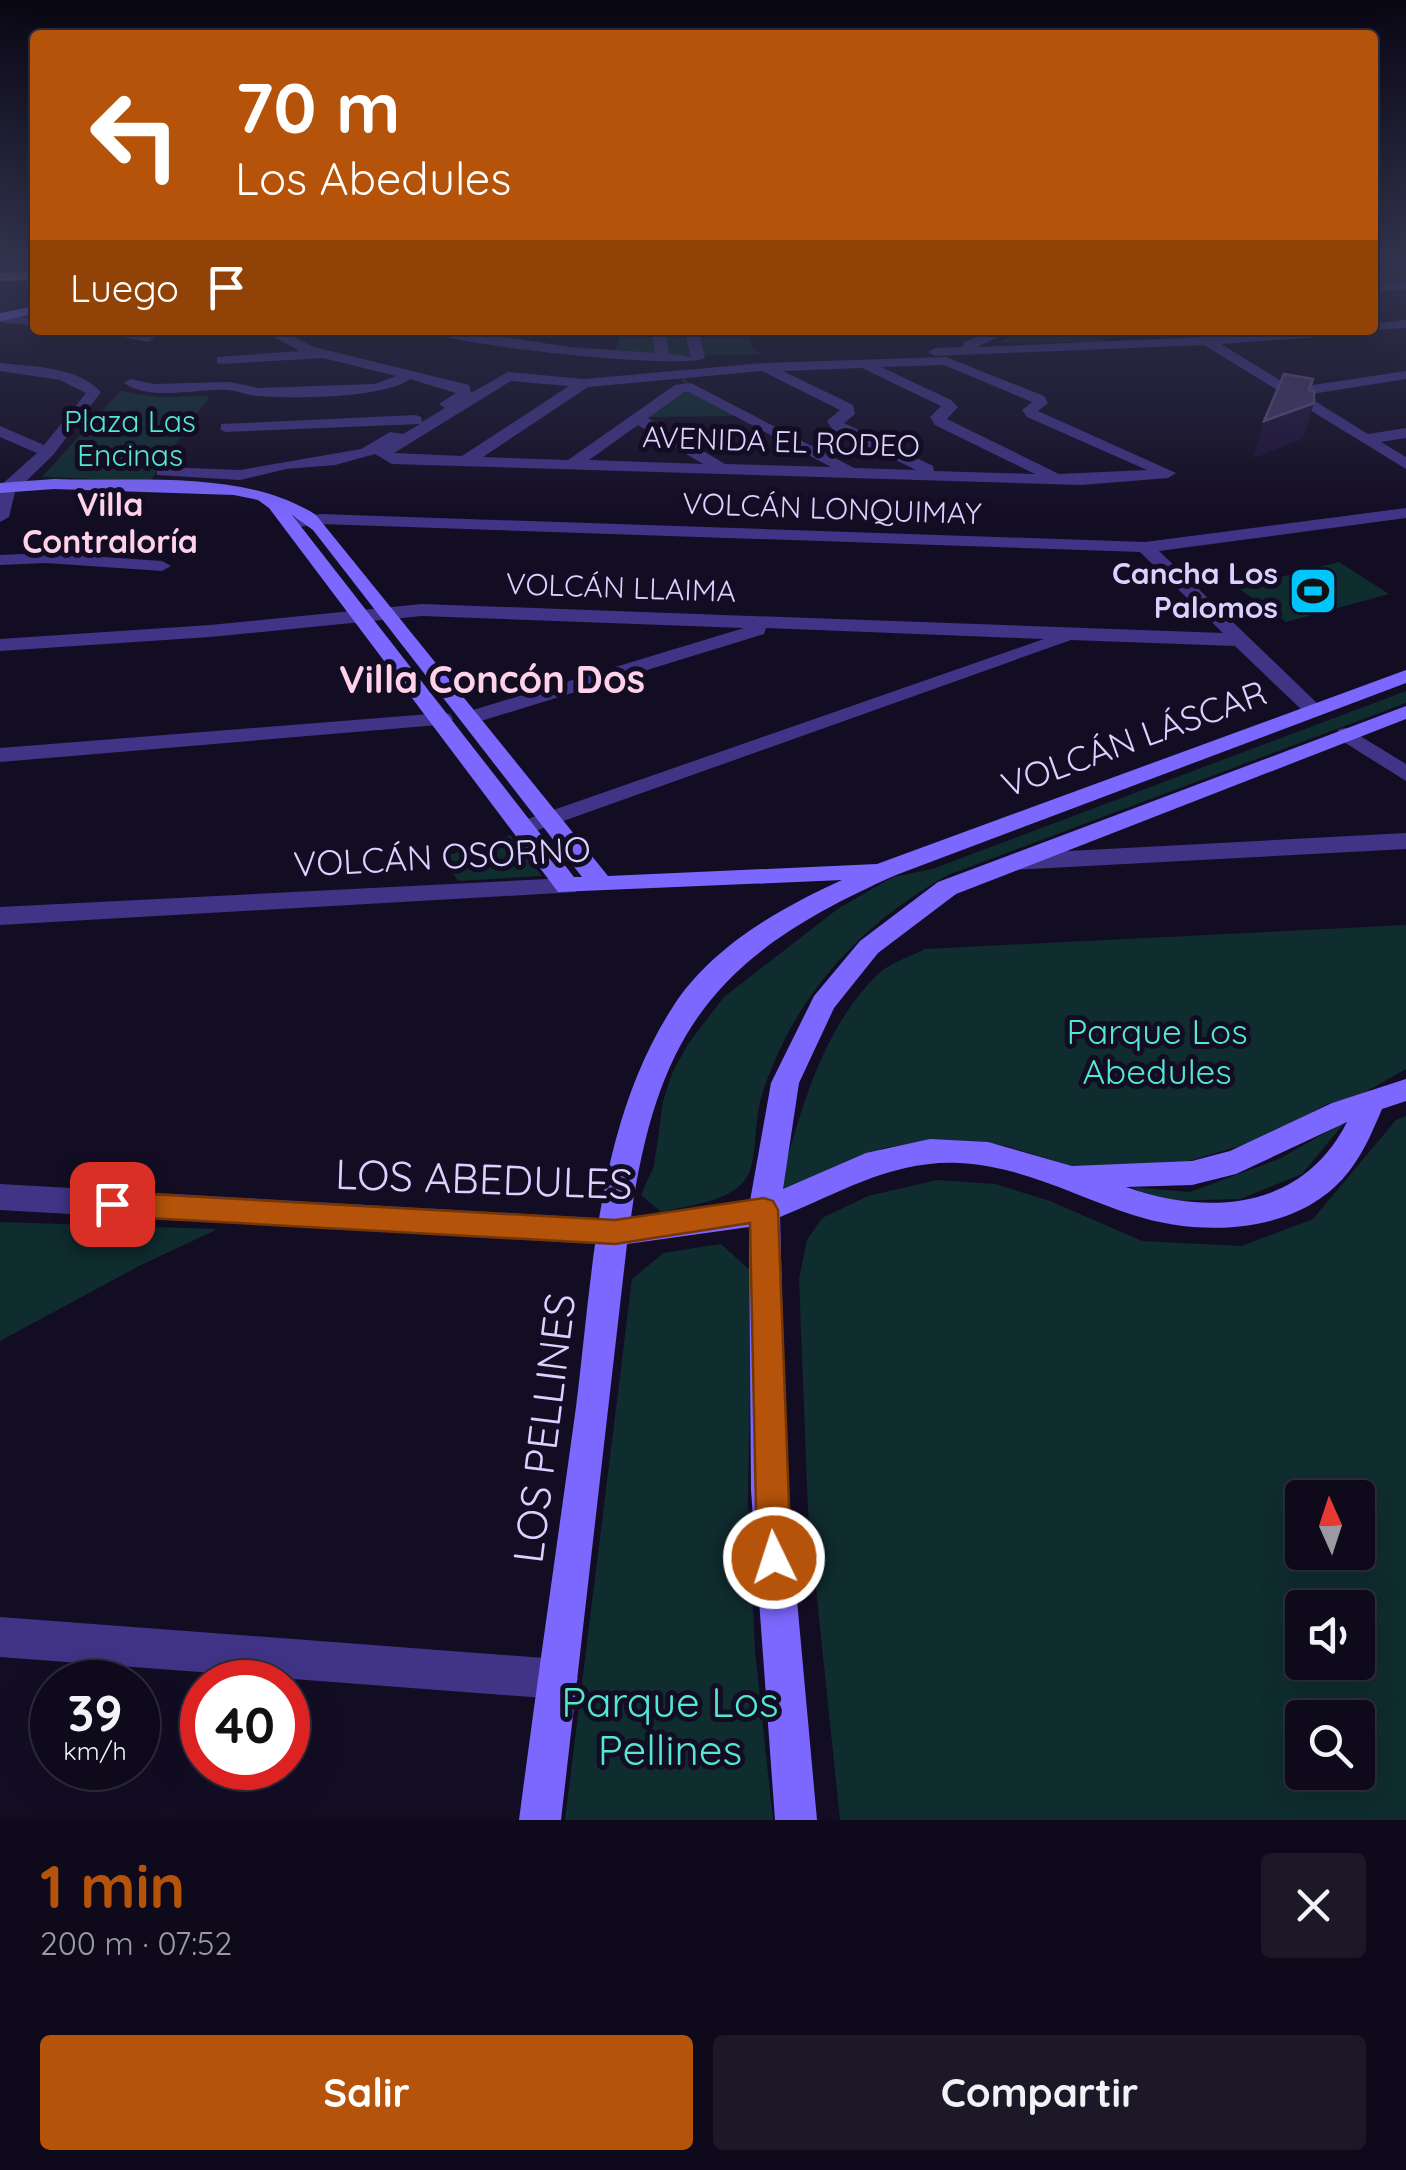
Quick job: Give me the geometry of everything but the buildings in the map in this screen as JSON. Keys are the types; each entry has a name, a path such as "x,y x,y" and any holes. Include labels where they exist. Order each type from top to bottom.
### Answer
{"street":[{"path":"163,472 240,475 286,464 346,458 376,448 465,390 458,384 324,354 308,347"},
{"path":"530,347 682,369 1117,347"},
{"path":"668,347 682,369 851,472"},
{"path":"574,463 638,418 682,369 688,347"},
{"path":"950,356 970,347"},
{"path":"1216,347 1406,464"},
{"path":"222,360 324,354"},
{"name":"AVENIDA EL RODEO","path":"950,356 1040,399 1030,410 1032,414 1168,474 1060,479 392,459 383,453 387,447 508,376 584,382 682,369 763,367 950,356"},
{"path":"862,364 946,402 950,407 938,417 940,422 1060,479"},
{"path":"0,367 92,388 92,397 47,452 7,488 0,516"},
{"path":"763,367 846,407 848,412 834,421 837,426 938,475"},
{"path":"131,383 154,388 230,386 258,392 382,387 410,373"},
{"path":"1290,393 1406,375"},
{"path":"468,460 584,382"},
{"path":"638,418 721,468"},
{"path":"226,427 421,420"},
{"path":"0,431 47,452"},
{"path":"1366,439 1406,433"},
{"path":"7,488 54,484 215,489 262,495 301,522 389,614 601,884"},
{"name":"VOLCÁN LONQUIMAY","path":"301,522 1146,547 1406,513"},
{"path":"301,522 365,617 568,886"},
{"path":"1146,547 1313,710"},
{"path":"0,560 46,558 162,566"},
{"name":"VOLCÁN LLAIMA","path":"0,645 422,610 1242,640"},
{"path":"471,718 776,624"},
{"path":"524,828 1077,634"},
{"name":"VOLCÁN LÁSCAR","path":"887,869 1406,676"},
{"name":"VOLCÁN LÁSCAR","path":"1008,862 1406,712"},
{"path":"0,755 442,719"},
{"path":"1347,734 1406,774"},
{"path":"796,1820 769,1490 764,1210 785,1083 823,1003 869,948 896,924 947,888 1008,862 1406,841"},
{"name":"VOLCÁN OSORNO","path":"0,916 887,869"},
{"name":"LOS PELLINES","path":"540,1820 615,1232 652,1069 683,1012 726,962 808,903 887,869"},
{"name":"LOS ABEDULES","path":"1069,1174 1192,1173 1236,1162 1371,1101 1406,1090"},
{"name":"LOS ABEDULES","path":"0,1198 615,1232 764,1210 888,1157 969,1150 1004,1155 1069,1174 1136,1204 1218,1216 1257,1211 1288,1200 1323,1179 1338,1163 1371,1101"},
{"path":"0,1637 558,1679"}],"green space":[{"path":"617,347 752,347 762,354 681,356 615,351"},
{"path":"681,374 685,374 689,390 735,416 646,417 684,390"},
{"name":"Plaza Las Encinas","path":"120,391 157,397 210,396 150,481 42,477"},
{"name":"Cancha Los Palomos","path":"1339,562 1389,594 1286,622 1238,588"},
{"path":"1406,691 1406,703 948,875 916,895 885,917 832,968 790,1029 761,1098 751,1166 743,1183 711,1201 661,1212 641,1195 654,1166 663,1101 688,1044 724,997 839,908 893,877 932,869"},
{"path":"510,835 542,876 458,881 443,857"},
{"name":"Parque Los Abedules","path":"1406,925 1406,1069 1360,1095 1327,1104 1264,1139 1168,1167 1072,1166 1006,1146 968,1141 923,1142 884,1148 778,1192 814,1076 840,1022 882,971 925,949"},
{"path":"1406,1116 1406,1820 840,1820 808,1511 799,1279 807,1240 822,1218 868,1196 937,1180 995,1184 1050,1201 1142,1241 1241,1246 1313,1219 1396,1120"},
{"path":"1346,1121 1302,1174 1240,1199 1166,1201 1130,1187 1190,1192 1279,1159"},
{"path":"0,1222 218,1229 139,1266 0,1341"},
{"name":"Parque Los Pellines","path":"721,1244 752,1272 748,1500 755,1651 773,1820 565,1820 632,1279 663,1253"}],"place":[{"name":"Cancha Los Palomos","path":"1313,591"}],"district":[{"name":"Villa Contraloría","path":"110,524"},
{"name":"Villa Concón Dos","path":"492,680"}],"route":[{"path":"112,1204 615,1232 764,1210 769,1490 774,1558"}]}
